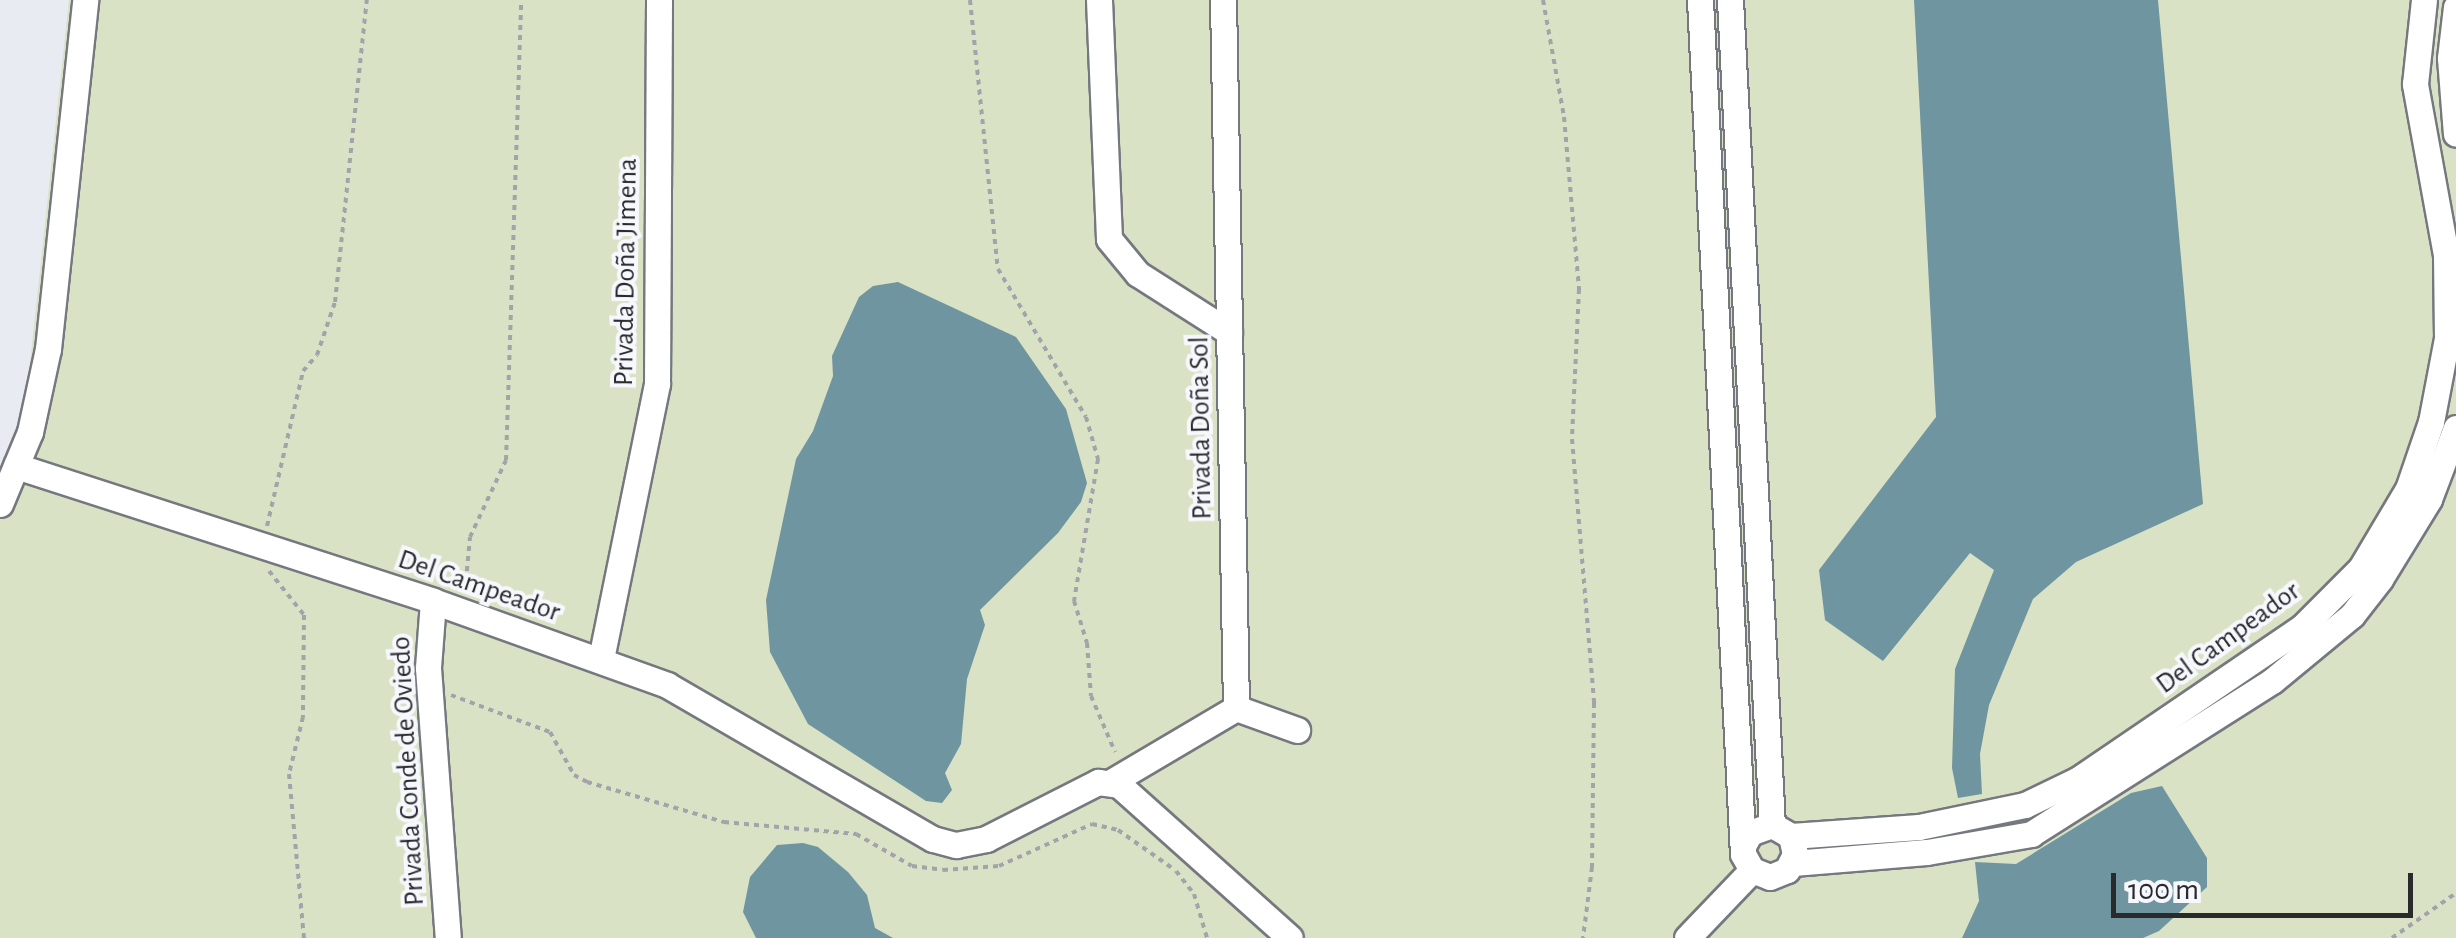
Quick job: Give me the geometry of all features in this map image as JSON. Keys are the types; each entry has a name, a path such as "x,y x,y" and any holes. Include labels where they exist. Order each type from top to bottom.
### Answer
{"street":[{"path":"0,504 40,397 85,0"},
{"name":"Privada Doña Jimena","path":"600,660 657,384 659,0"},
{"path":"1099,0 1109,239 1138,274 1229,332"},
{"name":"Privada Doña Sol","path":"1222,0 1236,708"},
{"path":"1687,938 1752,870 1744,844 1700,0"},
{"path":"1730,0 1755,483 1781,830 1793,863"},
{"name":"Del Campeador","path":"1744,844 1750,834 1781,830 1989,815 2077,780 2302,627 2361,568 2419,494 2447,338 2446,255 2415,84 2424,0"},
{"path":"2420,126 2455,119 2456,7"},
{"path":"1710,179 1740,180"},
{"name":"Del Campeador","path":"1752,870 1770,877 1793,863 1927,852 2030,834 2272,681 2322,642 2380,579 2419,494 2456,428"},
{"name":"Del Campeador","path":"16,466 434,601 600,660 684,694 906,827 956,846 986,840 1098,782 1118,778"},
{"path":"1727,484 1755,483"},
{"name":"Privada Conde de Oviedo","path":"434,601 428,668 448,938"},
{"path":"1290,938 1171,835 1118,778 1236,708 1297,730"}],"path":[{"path":"304,938 289,774 303,717 304,615 270,572 259,546 284,473 304,371 317,354 335,302 367,0"},
{"path":"463,612 470,537 506,460 520,0"},
{"path":"970,0 998,269 1086,416 1098,458 1074,601 1086,643 1091,696 1118,778"},
{"path":"1543,0 1564,117 1579,289 1572,438 1594,703 1592,866 1582,938"},
{"path":"428,668 459,701 550,732 574,775 724,822 856,834 912,866 943,870 999,866 1092,824 1118,830 1175,870 1194,894 1207,938"},
{"path":"1171,835 1175,870"},
{"path":"2392,938 2456,893"}],"green space":[{"path":"69,0 2456,0 2456,938 0,938 0,472 25,410"}],"water":[{"path":"1914,0 2158,0 2203,504 2076,562 2033,599 1989,705 1980,754 1982,794 1958,798 1952,768 1955,669 1994,570 1970,553 1883,661 1825,620 1819,570 1936,417"},
{"path":"898,282 1016,337 1066,409 1087,483 1081,502 1058,533 980,610 985,625 967,679 961,744 945,773 952,790 942,803 926,801 808,724 770,652 766,600 796,459 813,431 833,376 832,356 859,297 873,286"},
{"path":"2162,786 2207,858 2207,887 2159,931 2143,938 1962,938 1979,901 1975,862 2016,864 2131,793"},
{"path":"803,843 818,847 848,872 867,895 875,928 893,938 756,938 743,912 750,877 777,845"}]}
